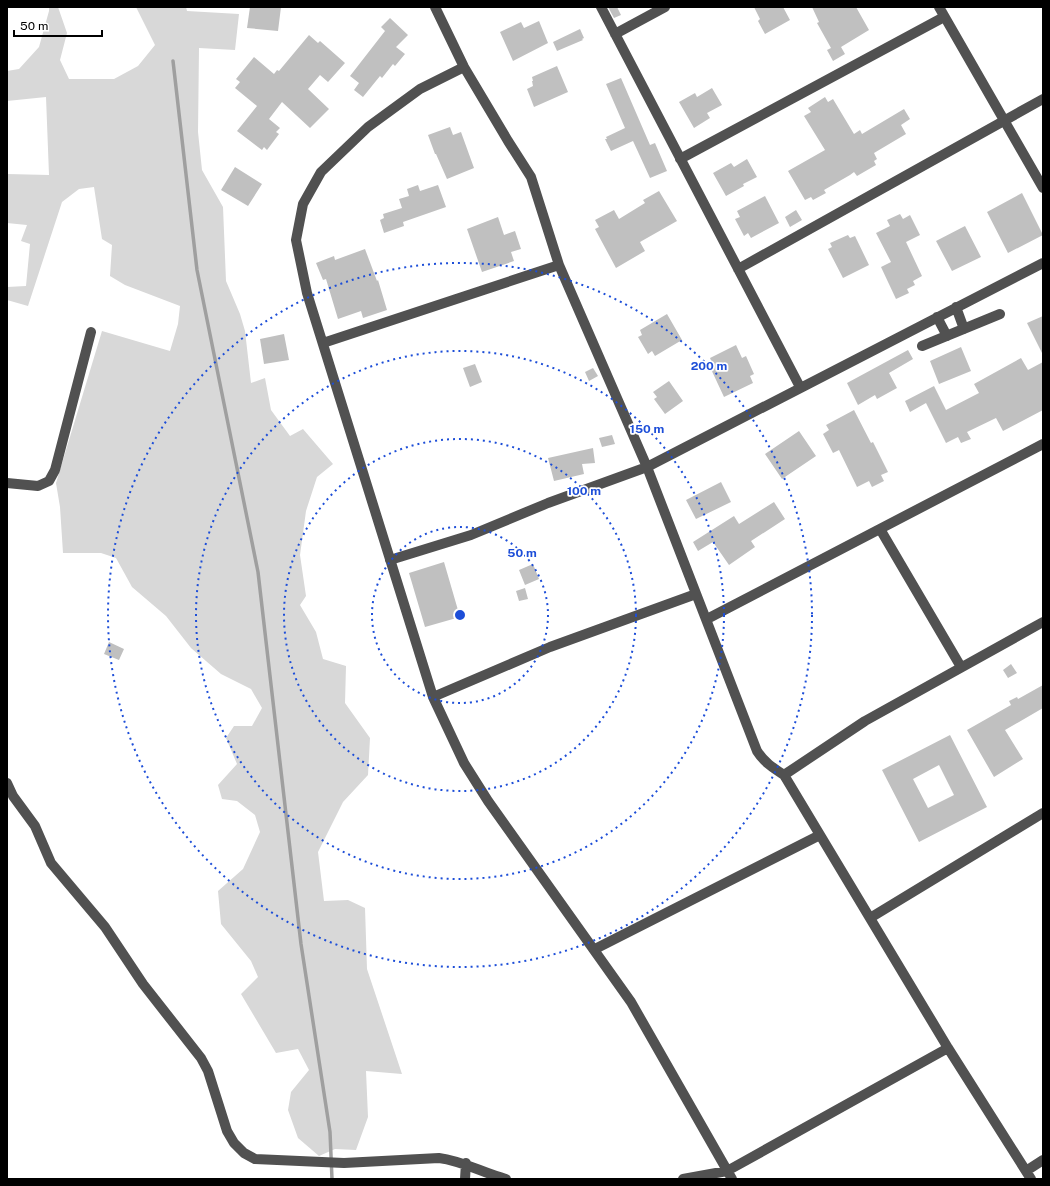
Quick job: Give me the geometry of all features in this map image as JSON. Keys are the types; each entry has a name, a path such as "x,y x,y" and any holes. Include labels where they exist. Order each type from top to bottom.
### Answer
{"street":[{"path":"435,7 464,67 531,177 559,265 647,467 757,751 769,766 784,775 948,1048 1028,1175 1043,1160"},
{"path":"601,7 800,387"},
{"path":"615,34 664,7"},
{"path":"938,7 1043,188"},
{"path":"680,159 944,17"},
{"path":"464,67 420,88 368,127 321,172 303,204 296,240 307,293 433,697 464,763 488,801 566,912 595,949 631,1002 729,1175"},
{"path":"738,269 1043,99"},
{"path":"390,560 471,535 548,503 647,467 1043,263"},
{"path":"323,344 559,265"},
{"path":"956,307 964,329"},
{"path":"922,346 1000,314"},
{"path":"937,317 947,336"},
{"path":"7,483 38,486 49,481 55,470 92,332"},
{"path":"706,619 1043,444"},
{"path":"880,529 961,667"},
{"path":"433,697 550,647 696,594"},
{"path":"784,775 865,721 1043,622"},
{"path":"7,783 13,796 35,826 51,863 105,927 143,984 201,1058 208,1071 227,1131 234,1143 244,1152 255,1159 344,1163 439,1158 452,1159 490,1175 506,1179"},
{"path":"870,918 1043,813"},
{"path":"595,949 820,835"},
{"path":"683,1179 729,1175 948,1048"},
{"path":"465,1179 466,1164"}],"shaded area":[{"path":"49,7 58,7 67,33 60,60 69,79 114,79 138,66 155,45 136,7 186,7 187,11 239,14 235,50 199,48 198,132 202,170 223,207 226,281 240,314 245,331 251,383 265,378 271,410 290,436 303,429 333,464 317,477 306,511 300,555 306,596 300,605 316,632 323,659 346,666 345,703 370,738 368,775 343,802 318,852 324,901 348,900 365,908 367,969 402,1074 366,1071 368,1117 356,1150 335,1149 319,1156 298,1138 288,1110 291,1092 309,1070 298,1049 276,1053 241,994 258,977 251,961 221,924 218,891 243,869 260,832 255,815 237,801 222,799 218,785 237,764 226,738 234,726 252,726 262,708 251,689 221,674 191,648 166,616 132,587 116,558 101,553 63,553 60,507 56,483 102,331 170,351 178,324 180,306 125,285 110,276 112,245 102,239 94,187 79,189 62,202 28,306 7,300 7,287 26,286 30,244 21,241 27,225 7,223 7,174 49,175 46,97 7,101 7,71 19,69 39,47"}],"building":[{"path":"250,7 281,7 278,31 247,28"},
{"path":"608,7 617,7 621,15 614,18"},
{"path":"754,7 783,7 790,20 765,34 758,21 760,19"},
{"path":"812,7 856,7 869,30 841,47 845,54 833,61 827,50 831,48 817,23 819,22"},
{"path":"390,18 408,35 396,47 405,54 395,66 393,64 382,78 380,76 363,97 354,90 359,83 350,76 385,31 381,27"},
{"path":"539,21 548,43 513,61 500,32 521,22 524,28"},
{"path":"580,29 584,38 582,39 583,40 557,51 553,42"},
{"path":"309,35 318,43 320,41 345,63 328,82 320,75 308,89 329,109 310,128 282,102 269,119 280,128 276,132 279,134 267,150 264,147 262,150 237,131 257,106 235,88 240,82 236,79 254,57 274,74 277,70 279,71"},
{"path":"557,66 568,92 534,107 527,89 533,86 532,77"},
{"path":"621,78 650,145 655,143 667,171 650,178 633,141 611,151 605,139 607,139 606,137 625,128 606,84"},
{"path":"712,88 722,105 707,113 710,118 694,128 679,102 695,93 697,97"},
{"path":"825,97 828,102 833,99 854,134 860,130 862,134 904,109 910,119 901,125 906,134 874,153 877,159 874,161 876,165 857,176 854,172 824,190 826,193 813,200 811,197 805,200 788,171 825,150 804,116 811,112 808,108"},
{"path":"450,127 453,135 461,132 474,168 447,179 428,135"},
{"path":"747,159 757,177 743,184 744,186 726,196 713,173 731,163 734,167"},
{"path":"235,167 262,184 248,206 221,190"},
{"path":"418,185 420,191 438,185 446,207 403,222 404,226 384,233 380,220 384,218 383,214 402,208 399,199 409,196 407,189"},
{"path":"659,191 677,221 640,242 645,251 616,268 595,229 599,227 595,220 614,210 619,219 645,203 643,200"},
{"path":"1022,193 1043,235 1008,253 987,212"},
{"path":"765,196 779,223 751,238 748,233 744,236 735,219 740,217 737,211"},
{"path":"796,210 802,220 790,227 785,217"},
{"path":"900,214 903,219 910,215 920,235 906,242 922,276 913,281 915,285 907,289 909,293 896,299 881,267 891,262 876,233 890,226 887,220"},
{"path":"498,217 504,235 515,231 521,249 511,252 514,261 482,272 467,229"},
{"path":"965,226 981,257 952,271 936,241"},
{"path":"848,235 850,238 855,236 869,265 843,278 828,249 832,247 830,243"},
{"path":"365,249 377,281 378,280 387,310 363,318 361,311 338,319 326,279 323,280 316,263 334,256 335,260"},
{"path":"667,314 682,340 655,356 652,351 648,354 638,337 642,335 640,330"},
{"path":"1043,316 1043,355 1027,323"},
{"path":"284,334 289,360 264,364 260,339"},
{"path":"736,345 742,358 746,356 754,374 750,376 753,383 724,397 710,367 713,365 710,358"},
{"path":"961,347 971,371 939,384 930,361"},
{"path":"908,350 913,359 889,373 897,388 877,399 875,395 858,405 847,383"},
{"path":"1021,358 1028,370 1043,362 1043,410 1003,431 996,418 967,432 971,439 961,443 958,437 946,443 926,403 910,412 905,401 934,386 946,410 979,393 974,384"},
{"path":"475,364 482,382 470,387 463,368"},
{"path":"593,368 598,376 589,381 585,372"},
{"path":"669,381 683,401 665,414 654,399 657,397 653,392"},
{"path":"854,410 871,443 873,442 888,472 881,475 884,481 872,487 869,481 857,487 839,450 833,453 823,434 829,430 826,425"},
{"path":"799,431 816,456 782,479 765,454"},
{"path":"612,435 615,444 602,447 599,438"},
{"path":"593,448 595,463 582,464 584,474 554,481 548,458"},
{"path":"721,482 731,502 696,519 686,500"},
{"path":"774,502 785,519 751,541 755,547 729,565 713,542 698,551 693,542 734,516 739,524"},
{"path":"444,562 460,617 425,627 409,573"},
{"path":"533,564 539,579 525,585 519,570"},
{"path":"525,588 528,599 519,601 516,591"},
{"path":"109,642 124,649 119,660 104,654"},
{"path":"1011,664 1017,673 1008,678 1003,670"},
{"path":"1043,685 1043,708 1005,730 1023,759 994,777 967,730 1011,705 1009,701 1017,697 1018,699"},
{"path":"950,735 987,807 919,842 882,770","holes":["939,765 954,795 928,808 913,779"]}],"waterway":[{"path":"173,61 197,270 258,572 301,944 330,1132 332,1179"}]}
